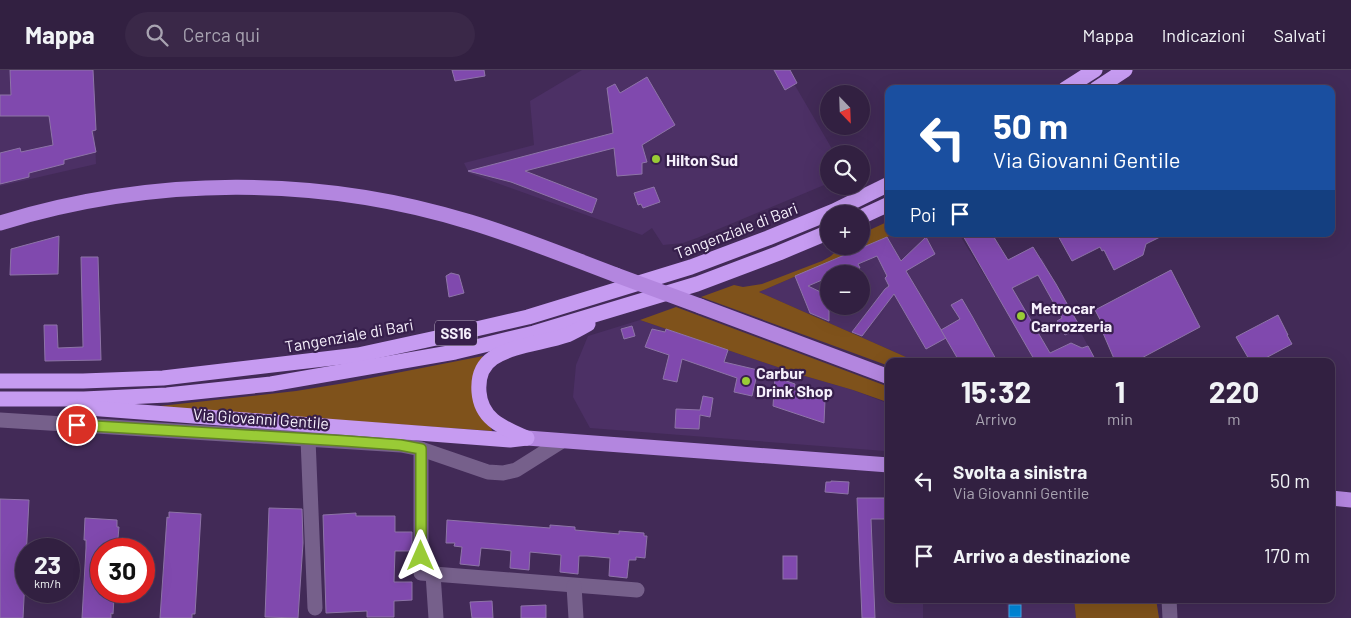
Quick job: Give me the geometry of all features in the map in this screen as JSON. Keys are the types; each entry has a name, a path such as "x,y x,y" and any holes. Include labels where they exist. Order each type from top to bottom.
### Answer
{"highway":[{"path":"1071,85 1095,70"},
{"path":"1102,85 1125,70"},
{"name":"Tangenziale di Bari","path":"0,381 83,382 163,378 358,355 450,335 528,317 691,267 826,214 885,186"},
{"path":"870,213 885,206"},
{"name":"SS16","path":"1,399 84,399 167,395 271,384 455,352 534,333 706,281 820,236"},
{"path":"527,438 497,424 486,412 479,394 479,378 483,368 492,359 503,353 567,335 628,305"},
{"path":"1,399 100,410 462,437 510,440 527,438"}],"main road":[{"path":"0,223 61,206 163,190 246,187 312,190 393,202 470,222 885,375"},
{"path":"527,438 885,465"},
{"path":"1335,498 1351,500"}],"street":[{"name":"Via Giovanni Gentile","path":"0,420 400,445 421,449 488,472 503,473 516,470"},
{"path":"516,470 524,454 527,438"},
{"path":"308,439 315,608"},
{"path":"516,470 562,441"},
{"path":"421,449 421,573 637,590"},
{"path":"433,574 436,618"},
{"path":"574,586 576,618"},
{"path":"1169,603 1170,618"}],"shaded area":[{"path":"0,70 92,70 96,164 0,186"},
{"name":"Hilton Sud","path":"582,70 786,70 820,128 820,135 824,135 830,145 820,145 820,187 697,238 683,243 663,245 652,228 642,235 469,173 464,163 534,145 530,101"},
{"path":"885,223 885,237 887,237 870,244 870,230"},
{"path":"887,237 961,237 991,286 1042,258 1088,346 1066,358 908,358 759,292 820,266 820,315 870,315 870,265 822,265 845,255 870,255 870,244"},
{"path":"845,255 759,292 908,358 885,358 885,365 701,297 734,285 743,287 762,284 831,256"},
{"path":"676,307 885,385 885,401 798,374 640,320"},
{"path":"640,320 885,402 885,451 590,428 573,397 576,365 588,336"},
{"path":"483,356 475,374 492,431 151,407 296,391"},
{"path":"857,498 885,498 885,603 923,603 923,618 862,618"},
{"path":"1006,603 1074,603 1076,618 1008,618"},
{"path":"1074,603 1157,603 1159,618 1076,618"}],"water":[{"path":"1009,605 1021,605 1021,617 1009,617"}],"building":[{"path":"10,70 93,70 96,130 92,131 96,152 64,160 64,164 29,173 29,177 0,184 0,153 20,148 21,152 53,145 49,116 0,116 0,95 11,95"},
{"path":"452,70 484,70 485,76 455,81"},
{"path":"774,70 790,70 797,83 785,90"},
{"path":"647,77 675,125 642,145 647,162 642,163 642,174 617,176 614,148 525,171 597,199 592,213 511,182 468,171 613,133 607,88 615,84 620,93"},
{"path":"654,187 660,202 643,208 641,204 638,205 634,193"},
{"path":"59,236 58,274 10,275 11,249"},
{"path":"887,237 901,261 926,237 935,254 906,271 946,338 926,349 894,294 862,336 852,332 865,315 870,315 870,309 889,286 885,278 887,276 877,256 858,265 821,265 845,255 870,255 870,244"},
{"path":"964,237 994,237 1008,260 1033,247 1080,327 1065,335 1057,321 1062,318 1038,275 1012,288 1050,353 1071,343 1082,348 1088,346 1094,358 1033,358"},
{"path":"1059,237 1160,237 1146,244 1143,255 1114,270 1104,250 1102,251 1100,247 1072,261"},
{"path":"81,257 98,257 101,360 45,361 44,325 57,325 58,348 83,347"},
{"path":"820,265 820,281 808,286 820,292 820,315 829,315 829,321 810,313 795,276"},
{"path":"1171,270 1200,327 1142,358 1114,358 1103,333 1106,331 1095,310"},
{"path":"451,273 459,275 464,293 449,297 446,276"},
{"path":"962,299 995,358 957,358 941,330 960,319 951,305"},
{"path":"1278,315 1292,344 1266,358 1248,358 1236,337"},
{"path":"632,326 635,336 624,339 621,329"},
{"path":"652,329 665,332 666,329 728,350 724,362 758,370 752,396 734,392 737,378 682,359 677,382 663,379 669,355 645,347"},
{"path":"775,377 795,384 794,390 825,400 824,423 773,406"},
{"path":"703,396 713,398 710,417 700,415 699,429 675,428 676,409 700,410"},
{"path":"826,482 849,482 848,494 825,492"},
{"path":"857,498 885,498 885,519 871,519 875,618 862,618"},
{"path":"0,499 29,500 27,538 15,538 15,603 24,603 23,618 0,618"},
{"path":"269,508 302,509 303,543 298,618 265,617"},
{"path":"169,512 201,514 195,614 192,614 192,618 160,618 167,517 169,518"},
{"path":"356,513 356,516 395,516 395,532 412,532 412,551 395,551 394,582 412,582 412,600 394,601 394,617 367,617 367,611 326,613 323,515"},
{"path":"85,518 117,520 117,527 119,527 118,538 90,538 90,603 114,603 111,618 82,618 86,548 86,540 84,540"},
{"path":"447,520 550,528 550,525 575,527 575,530 619,534 619,531 644,533 644,536 647,536 645,558 636,557 636,560 629,560 627,578 609,576 610,558 587,556 579,556 578,574 560,572 561,555 530,552 529,570 510,568 511,551 481,548 479,566 460,564 462,547 454,546 455,543 446,543"},
{"path":"783,556 797,556 797,579 783,579"},
{"path":"492,601 493,618 472,618 470,602"},
{"path":"546,605 546,618 521,618 521,606"}],"place":[{"name":"Hilton Sud","path":"656,159"},
{"name":"Metrocar Carrozzeria","path":"1021,316"},
{"name":"Carbur Drink Shop","path":"746,381"}],"route":[{"path":"77,425 345,441 400,445 421,449 421,556"}]}
